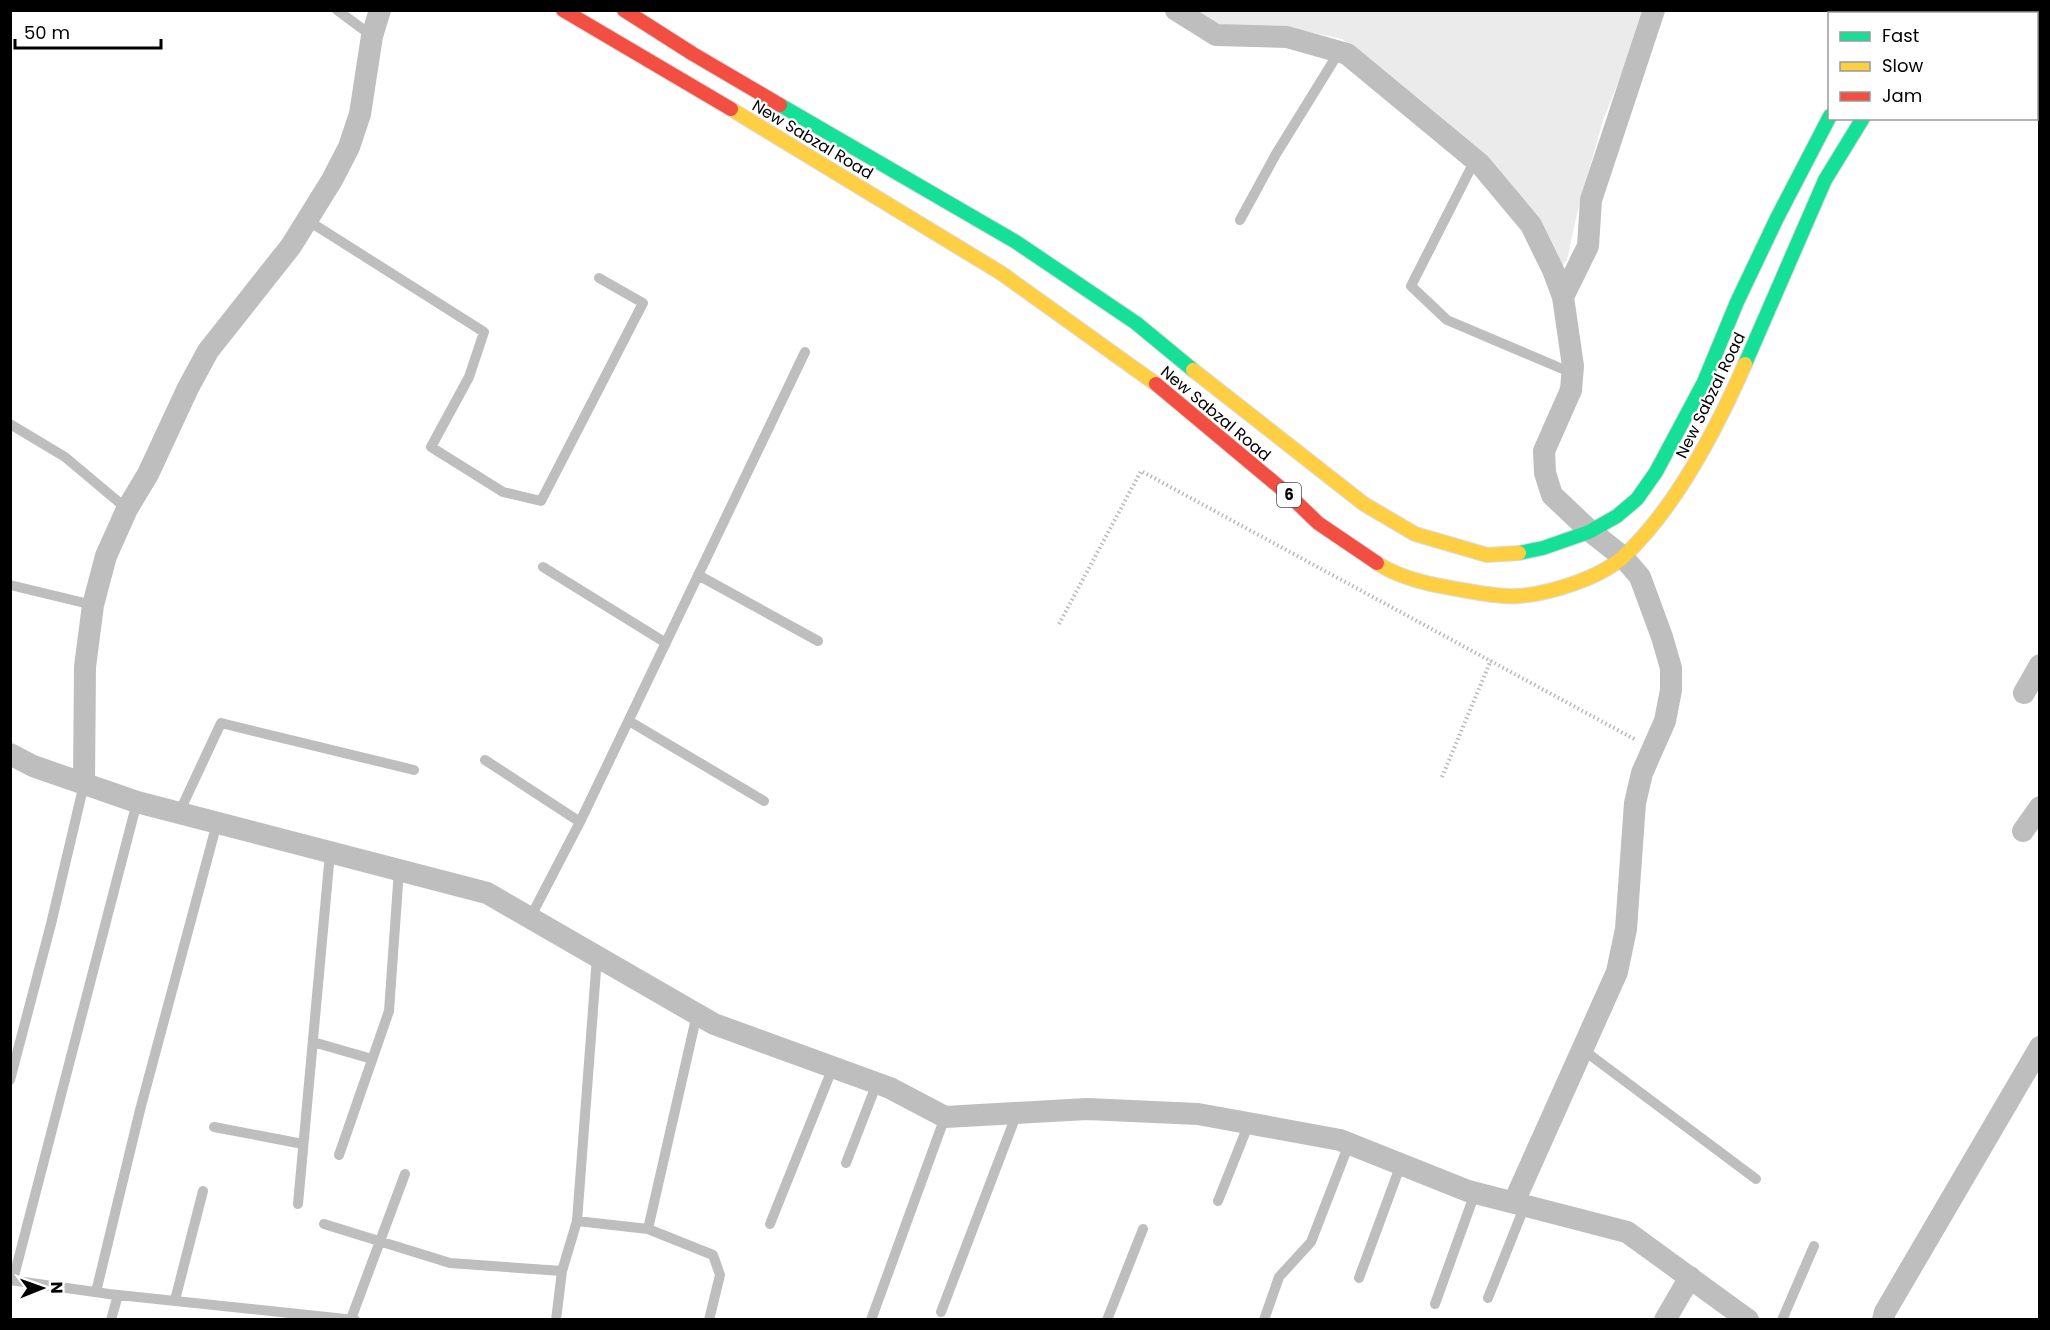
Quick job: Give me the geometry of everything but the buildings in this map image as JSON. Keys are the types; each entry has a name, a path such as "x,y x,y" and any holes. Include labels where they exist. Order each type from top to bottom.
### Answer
{"main road":[{"name":"New Sabzal Road","path":"563,10 809,155 1001,273 1169,394 1289,495 1318,523 1381,566 1411,578 1455,589 1516,596 1541,593 1564,586 1609,567 1623,556 1655,522 1701,454 1734,389 1826,180 1862,120"},
{"name":"New Sabzal Road","path":"624,10 703,60 1016,242 1136,323 1217,390 1364,504 1415,534 1486,555 1512,554 1543,548 1590,531 1617,516 1637,499 1656,472 1704,382 1737,302 1777,218 1828,120"}],"street":[{"path":"84,784 85,667 93,605 106,556 127,509 148,474 208,351 291,246 332,180 349,147 360,114 372,36 380,10"},
{"path":"1176,10 1216,35 1287,37 1347,54 1475,160 1531,225 1553,270 1563,297 1572,373 1571,390 1544,451 1545,473 1552,495 1590,531 1623,556 1640,577 1671,668 1671,690 1665,721 1642,773 1635,803 1626,929 1617,972 1582,1049 1520,1204"},
{"path":"1563,297 1588,246 1591,200 1654,10"},
{"path":"2024,693 2040,665"},
{"path":"10,753 33,766 137,802 487,893 714,1024 877,1083 945,1118 1087,1109 1198,1114 1340,1140 1475,1193 1627,1232 1748,1320"},
{"path":"2023,831 2040,807"},
{"path":"1883,1320 1885,1312 2040,1047"},
{"path":"1665,1320 1690,1277"}],"lane":[{"path":"337,10 372,36"},
{"path":"1240,220 1276,154 1339,52"},
{"path":"1475,160 1411,286 1447,320 1572,373"},
{"path":"307,220 483,332 469,377 431,447 503,492 541,501 643,303 599,278"},
{"path":"530,918 580,822 805,352"},
{"path":"10,424 65,457 127,509"},
{"path":"543,567 666,643"},
{"path":"698,575 818,641"},
{"path":"10,585 93,605"},
{"path":"629,721 764,801"},
{"path":"179,813 221,723 414,770"},
{"path":"484,760 580,822"},
{"path":"10,1080 51,924 84,784"},
{"path":"137,802 12,1280 96,1292 353,1319 405,1174"},
{"path":"96,1292 140,1110 217,823"},
{"path":"298,1204 330,853"},
{"path":"339,1155 389,1011 399,870"},
{"path":"556,1320 562,1271 577,1221 597,957"},
{"path":"648,1229 697,1014"},
{"path":"313,1041 372,1059"},
{"path":"1582,1049 1756,1179"},
{"path":"770,1224 833,1067"},
{"path":"846,1163 877,1083"},
{"path":"941,1312 1017,1113"},
{"path":"871,1320 945,1118"},
{"path":"1218,1201 1249,1123"},
{"path":"214,1127 303,1144"},
{"path":"1264,1320 1279,1277 1311,1242 1349,1144"},
{"path":"1359,1278 1401,1164"},
{"path":"175,1300 203,1191"},
{"path":"1435,1304 1475,1193"},
{"path":"1488,1298 1520,1204"},
{"path":"577,1221 648,1229 713,1255 720,1275 710,1320"},
{"path":"324,1224 450,1263 562,1271"},
{"path":"1107,1320 1143,1230"},
{"path":"1782,1320 1814,1246"},
{"path":"111,1320 118,1294"}],"path":[{"path":"1059,624 1141,471 1654,749"},
{"path":"1442,777 1491,660"}],"shaded area":[{"path":"1189,11 1647,11 1603,120 1567,260 1558,272 1539,226 1372,62 1342,39 1284,27 1209,24"}],"traffic: fast":[{"path":"780,105 1016,242 1136,323 1193,370"},
{"path":"1519,553 1543,548 1589,532 1617,516 1637,499 1656,472 1704,382 1737,302 1828,120"},
{"path":"1745,364 1825,180 1862,120"}],"traffic: slow":[{"path":"731,109 1001,273 1156,384"},
{"path":"1377,563 1421,582 1505,596 1544,592 1574,584 1601,572 1623,557 1642,538 1677,492 1708,441 1745,364"},
{"path":"1193,370 1364,504 1415,534 1487,555 1519,553"}],"traffic: jam":[{"path":"563,10 731,109"},
{"path":"624,10 780,105"},
{"path":"1156,384 1289,495 1318,523 1377,563"}]}
